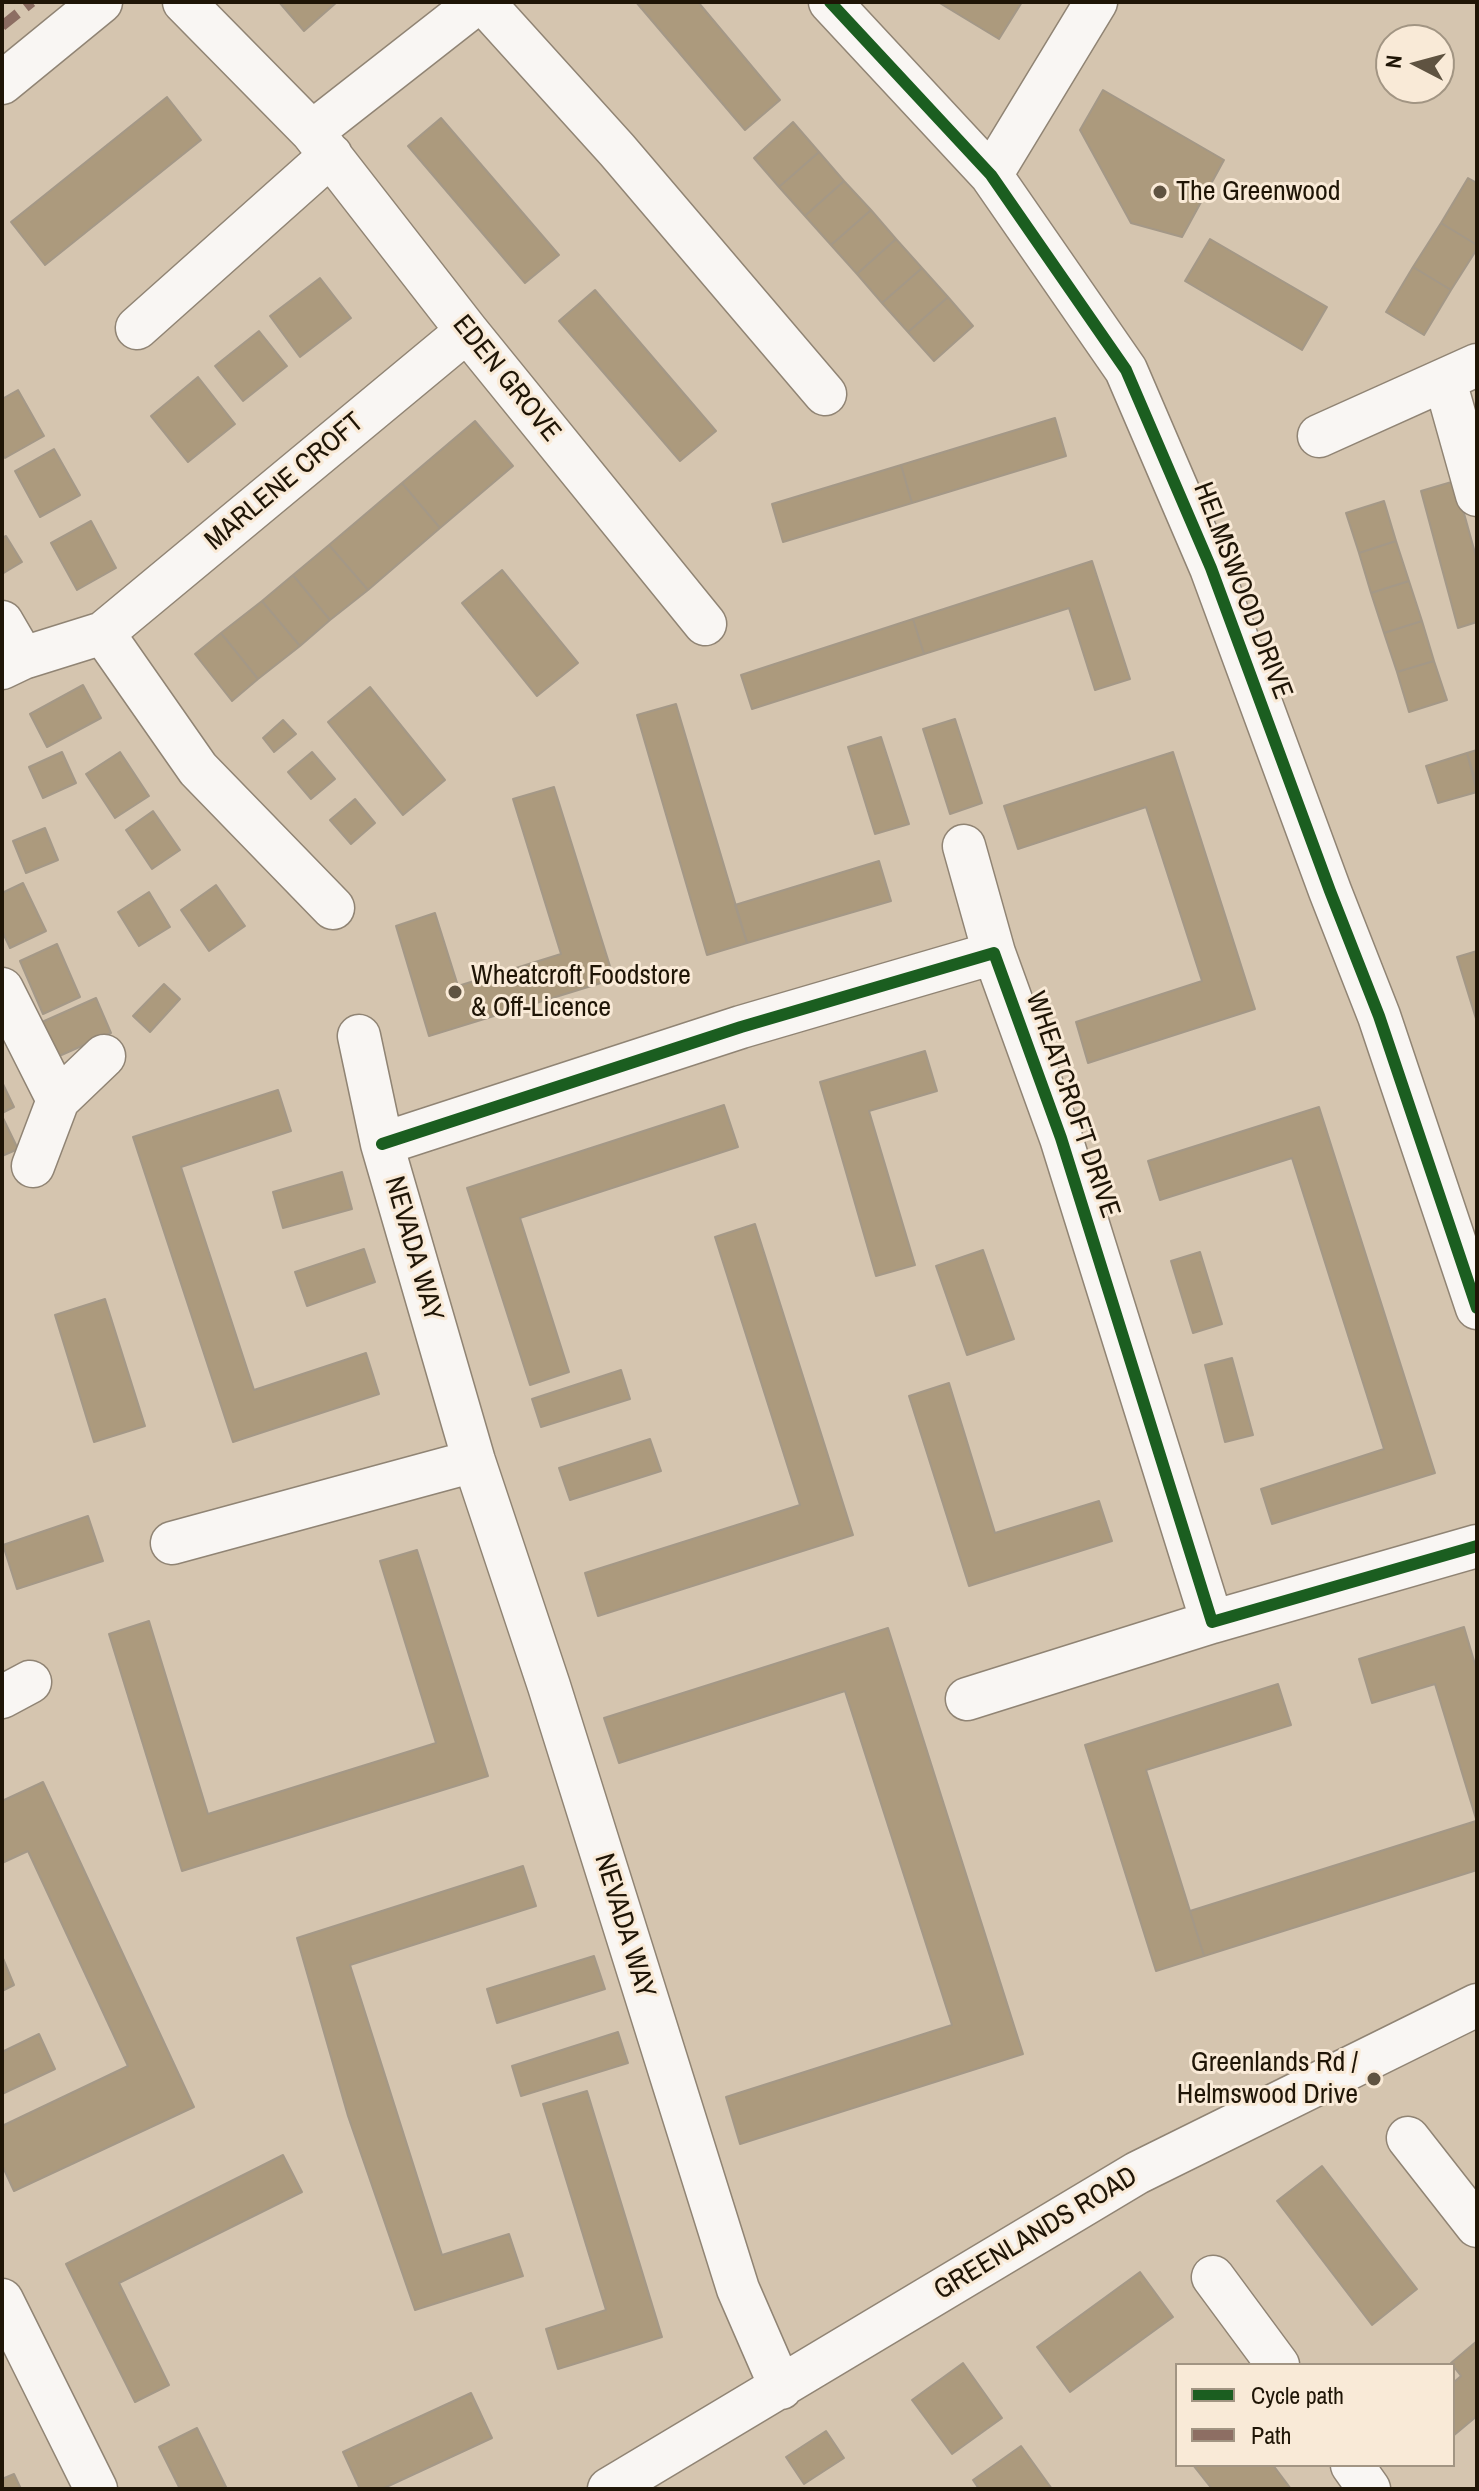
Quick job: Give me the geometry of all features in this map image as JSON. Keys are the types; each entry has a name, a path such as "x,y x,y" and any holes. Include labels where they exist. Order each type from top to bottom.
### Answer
{"street":[{"path":"2,83 101,2"},
{"name":"EDEN GROVE","path":"184,2 321,144 467,331 705,624"},
{"path":"137,328 321,144 480,2 617,150 825,394"},
{"name":"HELMSWOOD DRIVE","path":"830,2 991,175 1126,370 1211,568 1379,1016 1474,1286"},
{"path":"991,175 1096,2"},
{"name":"MARLENE CROFT","path":"12,663 103,633 467,331"},
{"path":"1319,436 1461,373 1477,495"},
{"path":"2,622 12,663"},
{"path":"103,633 198,769 333,908"},
{"name":"WHEATCROFT DRIVE","path":"964,846 994,953 1061,1138 1212,1622"},
{"path":"382,1144 741,1027 994,953"},
{"path":"2,989 58,1100"},
{"name":"NEVADA WAY","path":"359,1036 382,1144 474,1461 549,1686 738,2289 781,2388"},
{"path":"33,1166 58,1100 104,1056"},
{"path":"172,1543 474,1461"},
{"path":"967,1699 1212,1622 1477,1546"},
{"name":"GREENLANDS ROAD","path":"609,2489 1137,2173 1477,2005"},
{"path":"1408,2138 1477,2226"},
{"path":"1213,2277 1277,2363"},
{"path":"2,2300 96,2489"},
{"path":"1353,2467 1369,2489"}],"building":[{"path":"279,2 337,2 304,31"},
{"path":"636,2 698,2 780,100 745,130"},
{"path":"938,2 1022,2 999,39"},
{"name":"The Greenwood","path":"1103,90 1224,160 1182,237 1131,223 1080,130"},
{"path":"167,97 201,140 45,265 11,222"},
{"path":"441,118 559,255 525,283 408,146"},
{"path":"793,122 819,152 779,187 754,158"},
{"path":"819,152 844,181 805,216 779,187"},
{"path":"1468,178 1477,183 1477,245 1441,223"},
{"path":"844,181 871,210 831,245 805,216"},
{"path":"871,210 896,239 857,274 831,245"},
{"path":"1441,223 1477,245 1451,290 1413,267"},
{"path":"896,239 922,268 882,303 857,274"},
{"path":"1210,239 1327,307 1302,350 1185,281"},
{"path":"1413,267 1451,290 1424,335 1386,312"},
{"path":"922,268 948,297 908,332 882,303"},
{"path":"320,278 351,318 300,357 270,316"},
{"path":"595,290 716,431 680,461 559,321"},
{"path":"948,297 973,326 934,361 908,332"},
{"path":"259,331 287,366 243,401 215,366"},
{"path":"198,377 235,424 188,462 151,416"},
{"path":"18,390 44,436 5,458 2,454 2,399"},
{"path":"1055,418 1066,456 912,503 901,465"},
{"path":"475,421 513,466 440,528 402,483"},
{"path":"54,449 80,495 40,517 15,471"},
{"path":"901,465 912,503 783,542 772,504"},
{"path":"1455,481 1477,560 1477,622 1458,628 1421,491"},
{"path":"402,483 440,528 368,590 329,545"},
{"path":"1384,501 1396,541 1359,553 1346,513"},
{"path":"91,521 116,568 77,590 51,543"},
{"path":"6,536 22,562 2,574 2,538"},
{"path":"1396,541 1409,581 1371,593 1359,553"},
{"path":"329,545 368,590 330,620 293,575"},
{"path":"1092,561 1130,679 1095,690 1069,608 924,654 913,619"},
{"path":"502,570 578,663 537,696 462,603"},
{"path":"293,575 330,620 300,646 262,601"},
{"path":"1409,581 1422,621 1384,633 1371,593"},
{"path":"262,601 300,646 258,679 221,633"},
{"path":"913,619 924,654 752,709 741,675"},
{"path":"1422,621 1434,661 1397,672 1384,633"},
{"path":"221,633 258,679 232,701 195,654"},
{"path":"1434,661 1447,700 1409,712 1397,672"},
{"path":"83,685 101,718 47,747 30,714"},
{"path":"370,687 445,780 403,815 328,722"},
{"path":"676,704 747,943 707,955 637,715"},
{"path":"955,719 982,803 950,814 923,729"},
{"path":"283,720 296,734 274,752 263,738"},
{"path":"881,737 909,824 875,834 848,747"},
{"path":"1477,750 1477,785 1467,753"},
{"path":"62,752 76,783 43,798 29,767"},
{"path":"120,752 149,796 115,818 86,774"},
{"path":"312,752 335,779 311,799 288,772"},
{"path":"1173,752 1255,1009 1088,1063 1076,1022 1202,981 1146,807 1018,849 1004,806"},
{"path":"1467,753 1477,792 1438,803 1426,766"},
{"path":"554,787 614,979 429,1036 396,926 435,913 458,986 561,954 513,799"},
{"path":"355,799 375,823 351,844 330,820"},
{"path":"153,811 180,850 152,869 126,830"},
{"path":"45,828 58,860 26,873 13,841"},
{"path":"879,861 891,901 747,943 735,905"},
{"path":"23,883 46,931 10,948 2,931 2,893"},
{"path":"216,885 245,926 209,951 181,910"},
{"path":"149,892 170,927 139,946 118,912"},
{"path":"57,944 80,997 43,1014 20,961"},
{"path":"1477,951 1477,1022 1457,957"},
{"path":"164,984 180,999 150,1032 133,1016"},
{"path":"96,998 111,1033 57,1057 42,1022"},
{"path":"925,1051 937,1091 869,1111 915,1265 876,1276 820,1082"},
{"path":"2,1082 14,1107 2,1113"},
{"path":"278,1090 291,1131 181,1167 254,1390 366,1353 379,1394 233,1442 133,1137"},
{"path":"724,1105 738,1147 520,1218 569,1372 530,1385 467,1188"},
{"path":"1319,1107 1435,1473 1272,1524 1261,1489 1384,1449 1292,1158 1160,1200 1148,1161"},
{"path":"2,1116 18,1149 2,1156"},
{"path":"342,1172 352,1209 283,1228 273,1192"},
{"path":"755,1224 853,1535 598,1616 585,1573 800,1505 715,1237"},
{"path":"364,1249 375,1282 307,1306 295,1272"},
{"path":"983,1250 1014,1339 967,1355 936,1266"},
{"path":"1200,1252 1222,1324 1193,1333 1171,1261"},
{"path":"105,1299 145,1426 94,1442 55,1315"},
{"path":"1232,1358 1253,1435 1225,1442 1205,1365"},
{"path":"621,1370 630,1399 541,1427 532,1399"},
{"path":"949,1383 995,1533 1099,1501 1112,1541 969,1586 909,1396"},
{"path":"650,1439 661,1471 570,1500 559,1468"},
{"path":"88,1516 103,1561 17,1589 3,1545"},
{"path":"417,1550 488,1776 182,1871 109,1634 149,1621 208,1814 436,1743 380,1561"},
{"path":"1464,1627 1477,1671 1477,1822 1435,1684 1372,1703 1359,1659"},
{"path":"888,1628 1023,2054 740,2144 726,2097 952,2025 845,1691 619,1763 604,1718"},
{"path":"1278,1684 1291,1725 1146,1770 1204,1956 1156,1971 1085,1745"},
{"path":"43,1782 194,2107 14,2191 2,2165 2,2126 128,2066 28,1851 2,1863 2,1801"},
{"path":"1476,1821 1477,1870 1204,1956 1190,1911"},
{"path":"523,1866 536,1906 350,1965 442,2255 509,2234 523,2276 415,2310 348,2116 297,1938"},
{"path":"2,1956 14,1985 2,1991"},
{"path":"594,1956 605,1989 497,2023 487,1989"},
{"path":"618,2032 628,2063 521,2096 512,2066"},
{"path":"39,2034 55,2069 2,2094 2,2052"},
{"path":"587,2091 662,2337 558,2369 546,2329 606,2310 543,2104"},
{"path":"283,2155 302,2192 119,2283 169,2385 135,2402 66,2264"},
{"path":"1322,2166 1417,2289 1372,2325 1277,2201"},
{"path":"1140,2272 1173,2317 1070,2392 1037,2347"},
{"path":"1477,2341 1477,2416 1455,2434 1455,2381 1461,2376 1455,2363 1451,2363"},
{"path":"963,2363 1002,2418 952,2454 912,2400"},
{"path":"471,2393 492,2438 382,2489 360,2489 343,2452"},
{"path":"197,2428 227,2489 180,2489 159,2447"},
{"path":"826,2431 844,2458 804,2484 786,2457"},
{"path":"1021,2446 1052,2489 979,2489 973,2480"},
{"path":"1195,2467 1274,2467 1291,2489 1212,2489"},
{"path":"14,2474 21,2489 2,2489 2,2479"}],"marked path":[{"path":"2,26 32,2"}],"cycle path":[{"path":"830,2 991,175 1126,370 1211,568 1379,1016 1477,1308"},
{"path":"382,1144 741,1027 994,953 1061,1138 1212,1622 1477,1546"}],"place":[{"name":"The Greenwood","path":"1160,192"},
{"name":"Wheatcroft Foodstore & Off-Licence","path":"455,992"},
{"name":"Greenlands Rd / Helmswood Drive","path":"1374,2079"}]}
